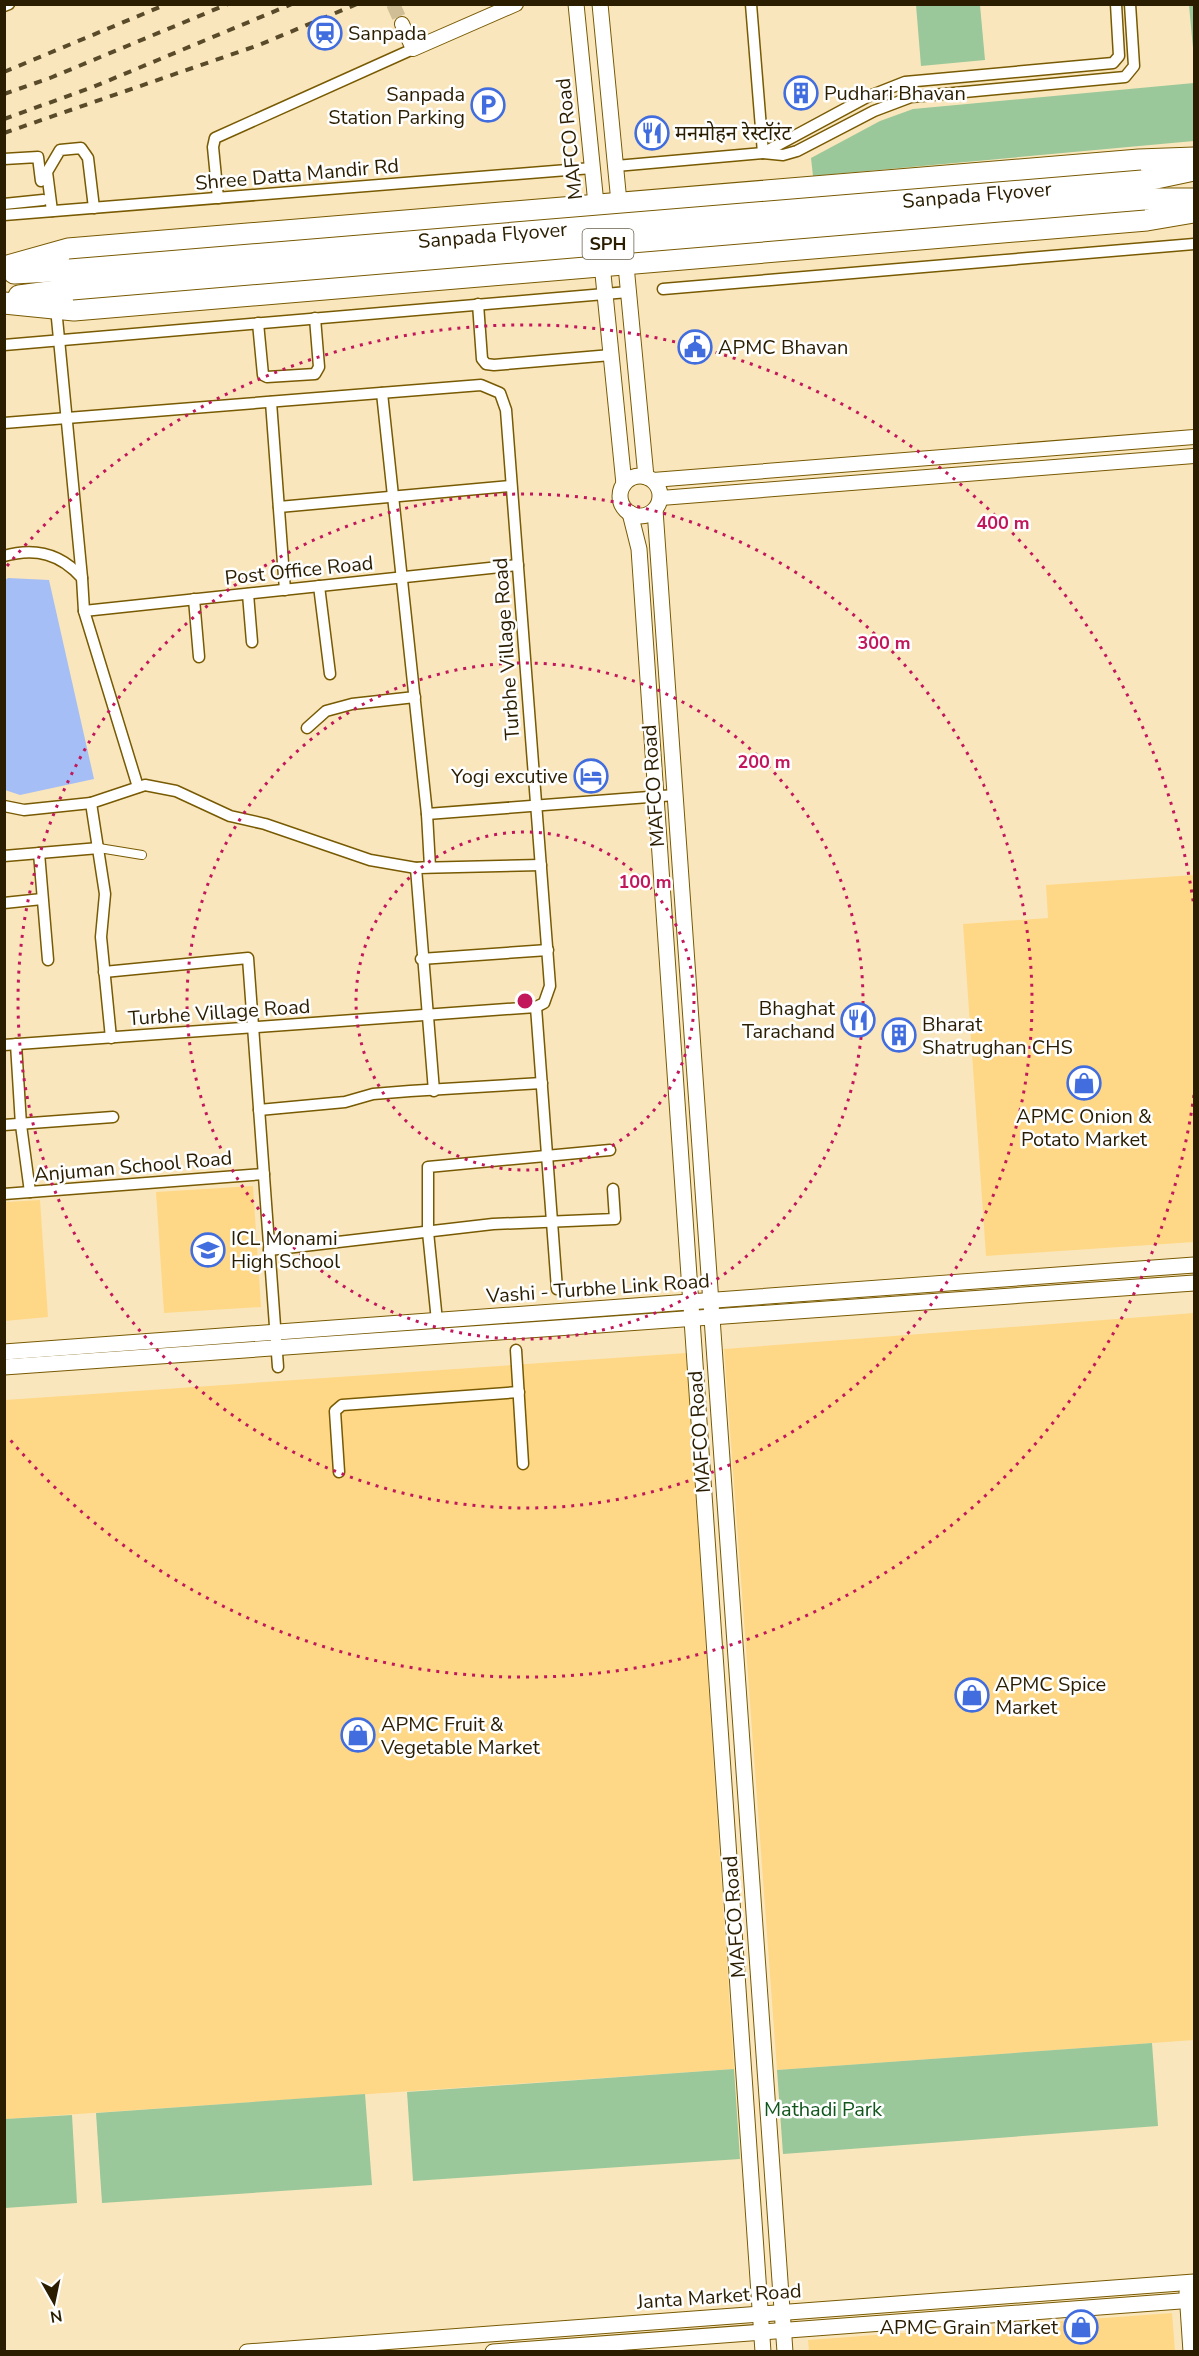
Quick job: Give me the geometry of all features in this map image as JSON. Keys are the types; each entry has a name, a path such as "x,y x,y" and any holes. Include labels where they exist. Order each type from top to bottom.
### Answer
{"highway":[{"path":"4,267 68,249 1139,160 1194,158"},
{"name":"Sanpada Flyover","path":"1143,190 1194,170"},
{"name":"Sanpada Flyover","path":"4,297 71,280 1143,190 1194,199"},
{"path":"714,195 719,256"},
{"path":"4,303 86,309 1147,220 1194,212"},
{"name":"Sanpada Flyover","path":"4,273 71,280"}],"main road":[{"name":"MAFCO Road","path":"576,4 624,484"},
{"path":"600,4 625,264 650,478"},
{"path":"634,477 650,478 658,485 658,504 643,516 630,513 625,509 620,497 624,484 634,477"},
{"name":"MAFCO Road","path":"658,504 675,795 785,2352"},
{"name":"MAFCO Road","path":"630,513 639,549 763,2352"},
{"name":"Vashi - Turbhe Link Road","path":"4,1367 276,1340 437,1321 1194,1265"},
{"name":"Vashi - Turbhe Link Road","path":"4,1352 712,1317 1194,1283"},
{"path":"1190,2282 1191,2352"},
{"name":"Janta Market Road","path":"247,2352 1190,2282"},
{"name":"Janta Market Road","path":"493,2352 1191,2300"}],"street":[{"path":"4,6 9,4"},
{"path":"218,198 213,147 215,138 516,4"},
{"path":"751,4 763,153"},
{"path":"763,153 867,97 905,82 1113,63 1119,56 1116,4"},
{"path":"616,166 763,153 783,155 797,152 874,111 911,97 1125,77 1134,66 1130,4"},
{"path":"402,24 412,49"},
{"path":"46,208 49,167 60,150 81,148 88,158 94,208"},
{"path":"4,159 38,158 46,208"},
{"name":"Shree Datta Mandir Rd","path":"4,215 46,208 94,208 592,168"},
{"path":"4,204 46,208"},
{"path":"663,289 1194,244"},
{"path":"4,345 628,292"},
{"path":"477,304 482,359 486,364 611,355"},
{"path":"56,308 84,611 138,787"},
{"path":"258,323 263,375 267,377 315,374 319,367 315,318"},
{"name":"Turbhe Village Road","path":"4,423 481,385 495,388 503,399 506,410 548,950 549,995 544,1003 536,1007 4,1045"},
{"path":"382,393 391,496 427,814 430,867 416,868"},
{"path":"271,402 285,590"},
{"path":"650,478 1194,437"},
{"path":"658,504 1194,456"},
{"path":"279,507 512,486"},
{"path":"4,556 30,552 47,553 62,559 82,578"},
{"name":"Post Office Road","path":"84,611 518,565"},
{"path":"319,586 330,674"},
{"path":"248,594 252,642"},
{"path":"195,599 199,657"},
{"path":"307,728 326,711 352,704 415,697"},
{"path":"655,779 674,777"},
{"path":"4,806 24,810 91,804 146,785 176,791 230,816 265,824 370,860 416,868 541,865"},
{"path":"427,814 675,795"},
{"path":"91,804 105,894 101,937 111,1038"},
{"path":"4,856 99,848 142,855"},
{"path":"39,853 48,960"},
{"path":"416,868 421,958 434,1091"},
{"path":"4,903 42,899"},
{"path":"421,958 548,950"},
{"path":"104,972 248,958 278,1367"},
{"path":"669,985 688,983"},
{"path":"536,1007 557,1289"},
{"path":"16,1044 21,1125 30,1192"},
{"path":"260,1110 345,1102 383,1094 542,1083"},
{"path":"4,1125 113,1117"},
{"path":"437,1321 428,1232 428,1167 610,1150"},
{"name":"Anjuman School Road","path":"4,1194 264,1174"},
{"path":"270,1250 428,1232 551,1221 615,1219 613,1189"},
{"path":"972,1281 973,1299"},
{"path":"516,1350 523,1464"},
{"path":"339,1472 334,1426 335,1411 342,1405 519,1392"}],"shaded area":[{"name":"APMC Onion & Potato Market","path":"1194,875 1194,1242 986,1256 963,924 1048,918 1046,885"},
{"name":"ICL Monami High School","path":"253,1186 261,1307 164,1313 156,1192"},
{"path":"40,1200 48,1317 5,1321 5,1202"},
{"name":"APMC Spice Market","path":"1194,1313 1194,2040 777,2070 724,1349"},
{"name":"APMC Fruit & Vegetable Market","path":"686,1353 734,2069 5,2119 5,1400"},
{"name":"APMC Grain Market","path":"1172,2313 1175,2351 809,2351 808,2340"}],"green space":[{"path":"916,5 980,5 985,60 921,66"},
{"path":"1189,5 1194,5 1194,59"},
{"path":"1194,83 1194,141 813,176 811,158 880,121 913,109"},
{"name":"Mathadi Park","path":"1152,2043 1158,2126 783,2154 777,2070"},
{"path":"734,2069 740,2159 413,2181 407,2092"},
{"path":"365,2094 372,2185 102,2203 96,2113"},
{"path":"72,2115 77,2203 5,2208 5,2119"}],"water":[{"path":"8,578 49,580 94,779 20,795 5,790 4,581"}],"tunnel":[{"path":"393,4 402,24"}],"railway":[{"path":"4,72 167,4"},
{"path":"4,94 50,78 228,4"},
{"path":"4,119 93,87 292,4"},
{"path":"4,133 259,45 357,4"}],"place":[{"name":"Sanpada","path":"325,33"},
{"name":"Pudhari Bhavan","path":"801,93"},
{"name":"Sanpada Station Parking","path":"488,105"},
{"name":"मनमोहन रेस्टॉरंट","path":"652,133"},
{"name":"APMC Bhavan","path":"695,347"},
{"name":"Yogi excutive","path":"591,776"},
{"name":"Bhaghat Tarachand","path":"858,1020"},
{"name":"Bharat Shatrughan CHS","path":"899,1035"},
{"name":"APMC Onion & Potato Market","path":"1084,1083"},
{"name":"ICL Monami High School","path":"208,1250"},
{"name":"APMC Spice Market","path":"972,1695"},
{"name":"APMC Fruit & Vegetable Market","path":"358,1735"},
{"name":"APMC Grain Market","path":"1081,2327"}]}
